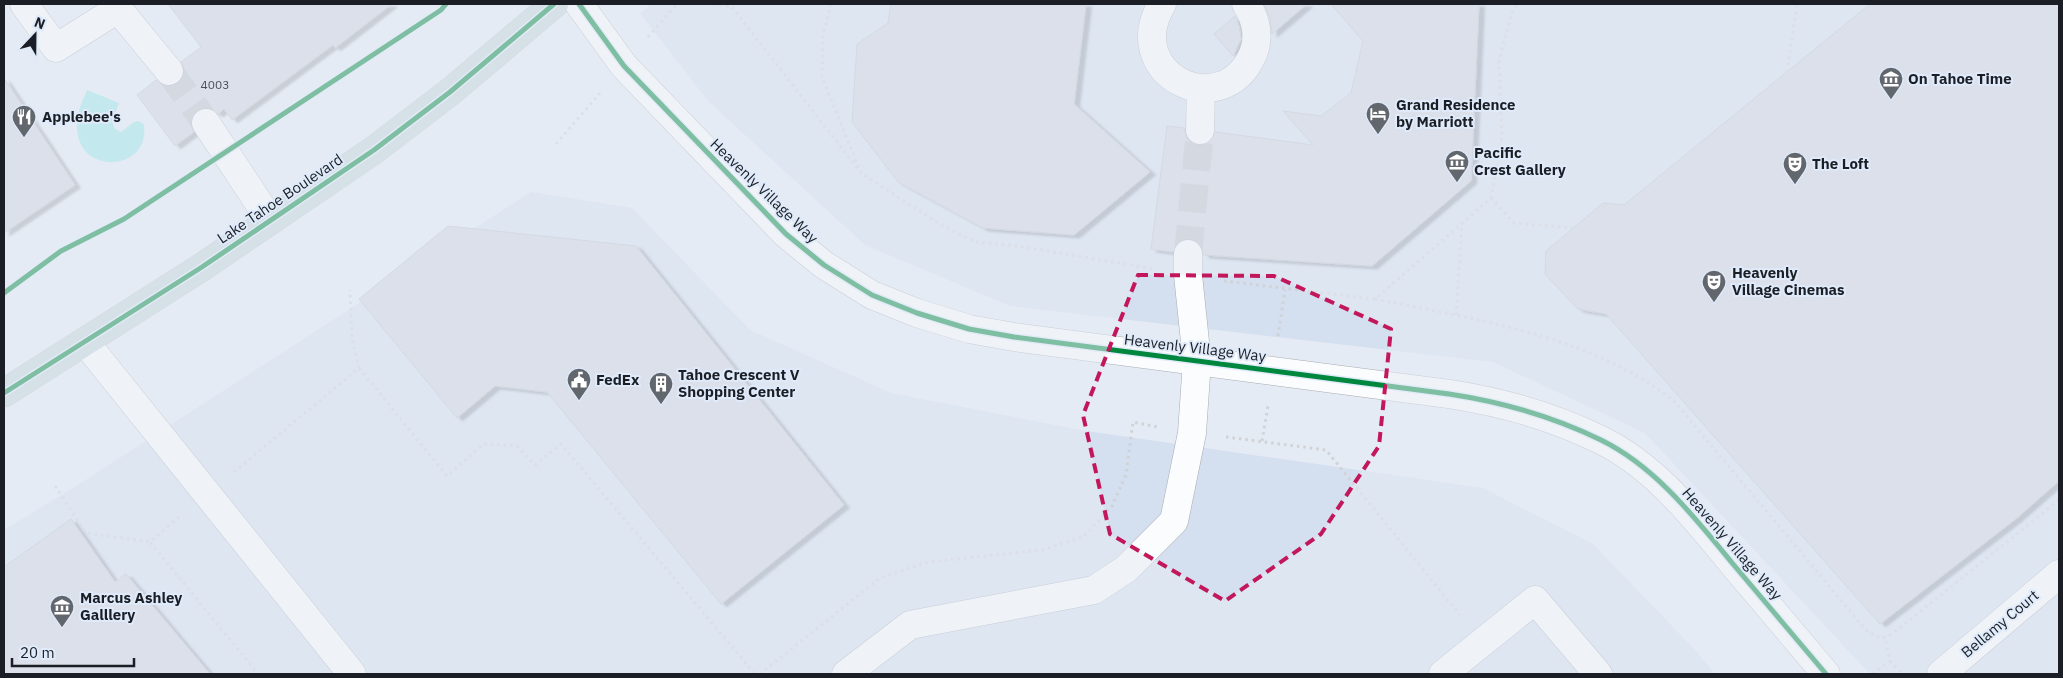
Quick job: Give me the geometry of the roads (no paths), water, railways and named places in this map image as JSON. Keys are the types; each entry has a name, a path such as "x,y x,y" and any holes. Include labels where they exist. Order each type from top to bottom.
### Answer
{"highway":[{"name":"Lake Tahoe Boulevard","path":"4,393 85,342 374,150 450,92 554,4"}],"street":[{"path":"24,4 56,48 116,7 169,71"},
{"name":"Heavenly Village Way","path":"579,4 624,66 786,234 824,265 872,295 917,313 969,329 1496,401 1551,418 1602,440 1642,467 1681,502 1826,674"},
{"path":"1162,4 1155,15 1151,31 1152,48 1159,63 1170,76 1184,85 1201,89 1219,86 1236,78 1248,66 1256,49 1257,31 1252,13 1246,4"},
{"path":"1200,130 1201,89"},
{"path":"206,123 270,220"},
{"path":"846,674 910,625 1094,590 1126,569 1174,521 1192,433 1197,360 1188,265"},
{"path":"85,342 352,674"},
{"name":"Bellamy Court","path":"1941,674 2059,574"},
{"path":"1443,674 1535,600 1598,674"}],"water":[{"path":"87,90 119,103 112,122 115,129 121,132 134,122 139,121 144,125 143,141 135,153 123,160 110,162 96,159 85,150 78,136 78,116"}],"tunnel":[{"path":"169,71 206,123"},
{"path":"1188,254 1200,130"}],"place":[{"name":"On Tahoe Time","path":"1891,100"},
{"name":"Grand Residence by Marriott","path":"1378,135"},
{"name":"Applebee's","path":"24,138"},
{"name":"Pacific Crest Gallery","path":"1457,183"},
{"name":"The Loft","path":"1795,185"},
{"name":"Heavenly Village Cinemas","path":"1714,303"},
{"name":"FedEx","path":"579,401"},
{"name":"Tahoe Crescent V Shopping Center","path":"661,405"},
{"name":"Marcus Ashley Galllery","path":"62,628"}]}
